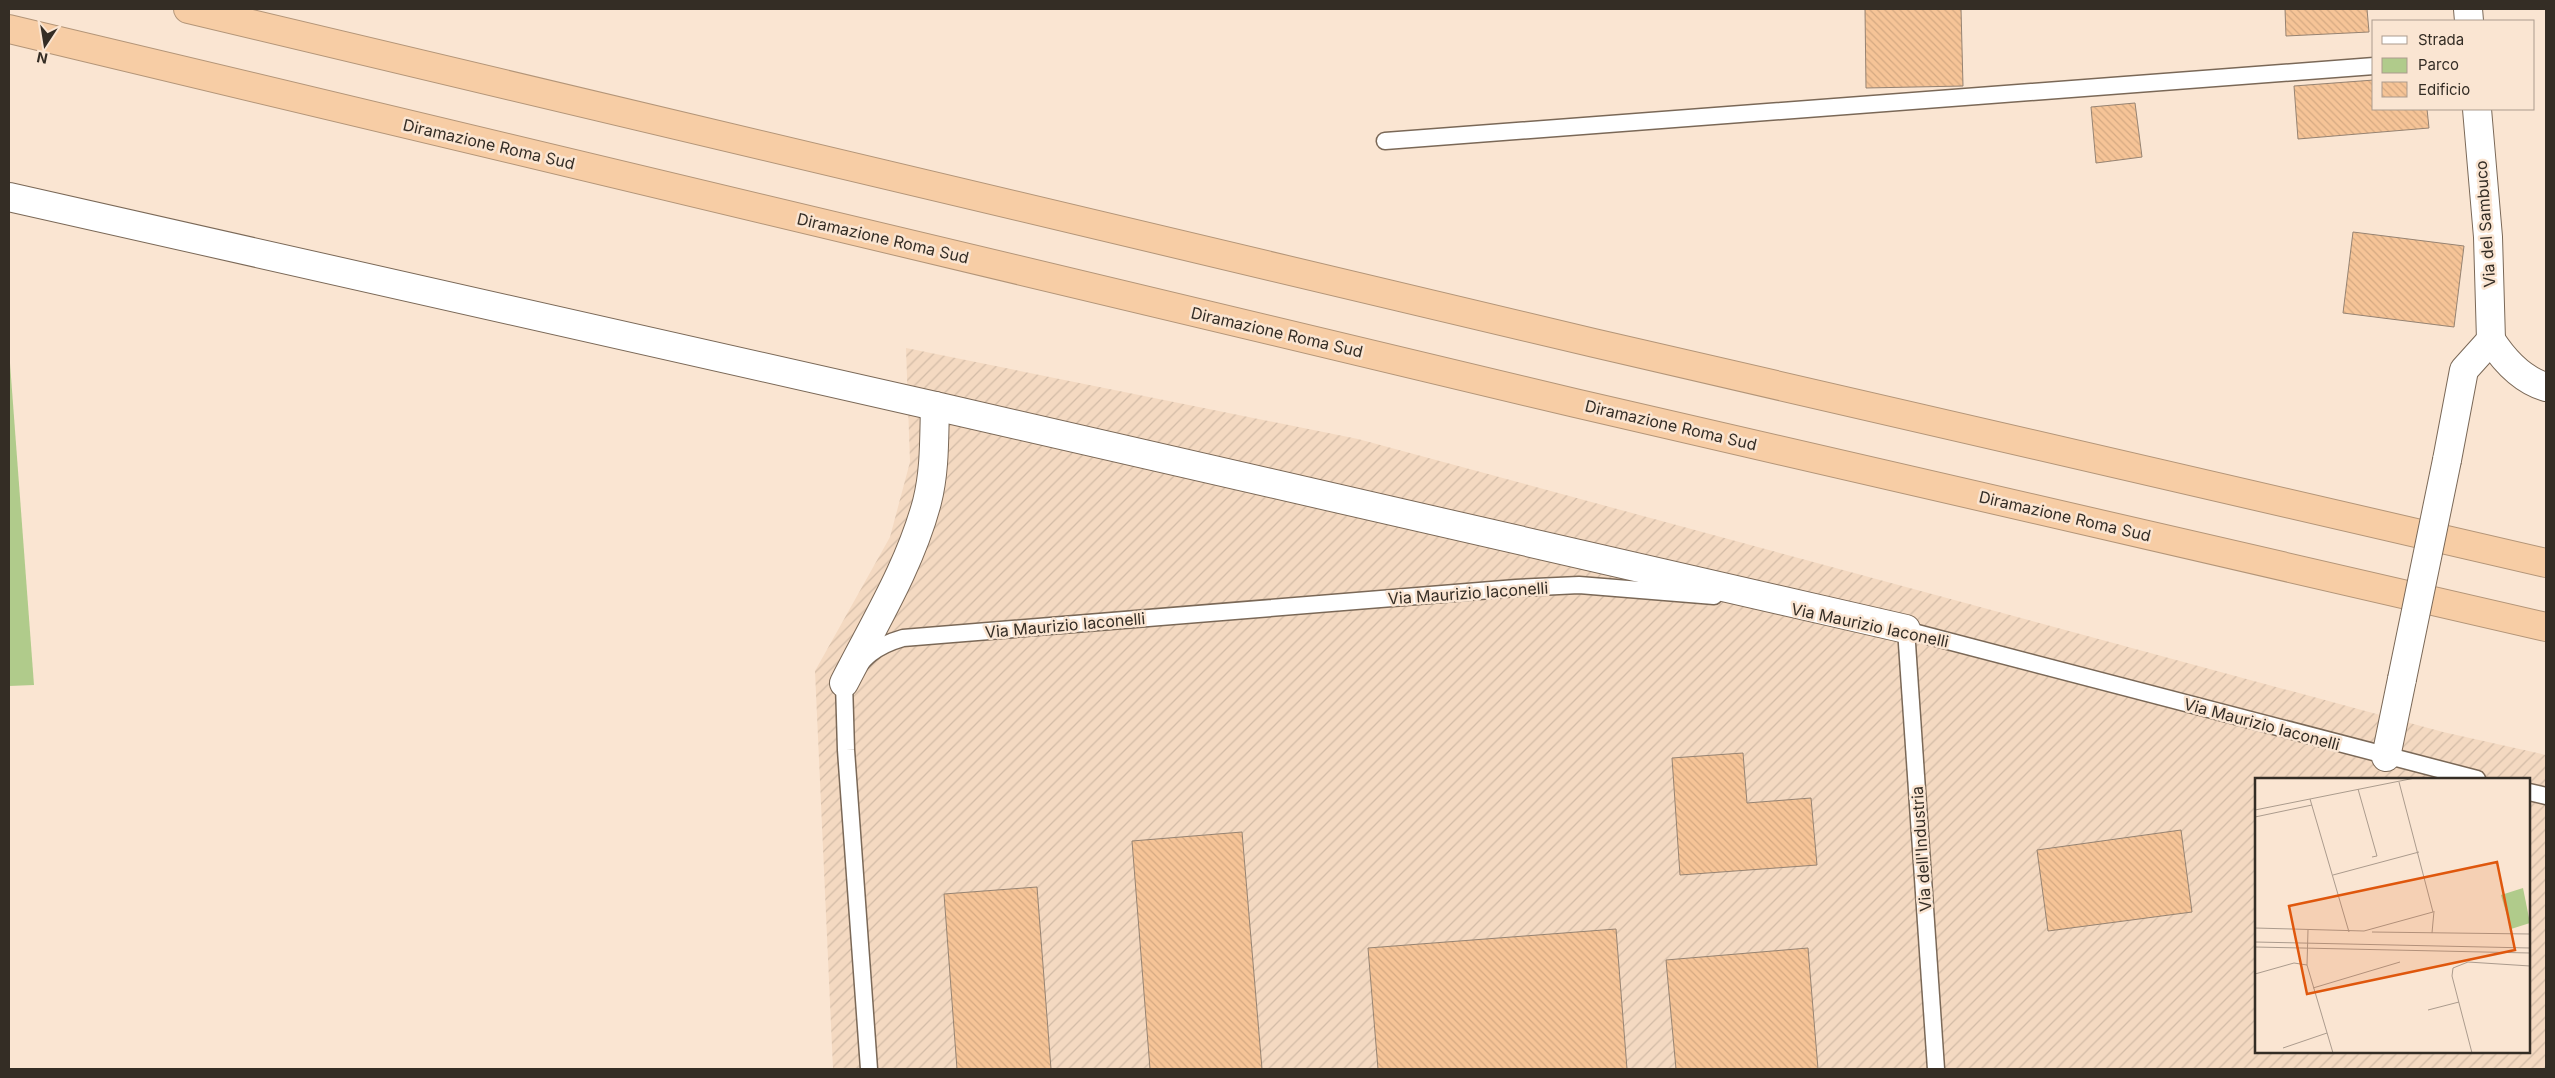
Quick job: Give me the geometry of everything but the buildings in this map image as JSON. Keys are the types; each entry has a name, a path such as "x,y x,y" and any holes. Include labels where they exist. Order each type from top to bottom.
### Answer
{"highway":[{"path":"188,9 1594,343 2546,563"},
{"name":"Diramazione Roma Sud","path":"9,30 1576,403 2546,627"}],"street":[{"name":"Via del Sambuco","path":"2477,110 2488,237 2491,340"},
{"path":"9,198 934,406 1906,629"},
{"path":"2386,757 2464,370 2491,340 2505,360 2538,385 2546,387"},
{"path":"844,683 902,568 927,501 932,469 934,406"}],"lane":[{"path":"1385,141 2372,66"},
{"name":"Via Maurizio Iaconelli","path":"844,683 868,653 884,644 903,638 1516,588 1579,585 1733,598 1906,629 2386,757 2472,778"},
{"name":"Via dell'Industria","path":"1906,629 1936,1069"},
{"path":"844,683 846,750 869,1069"},
{"path":"2530,792 2546,796"}],"shaded area":[{"path":"906,348 1358,439 2443,732 2546,755 2546,1069 833,1069 815,671 890,537 910,462"}],"green space":[{"path":"9,350 34,685 9,686"}]}
